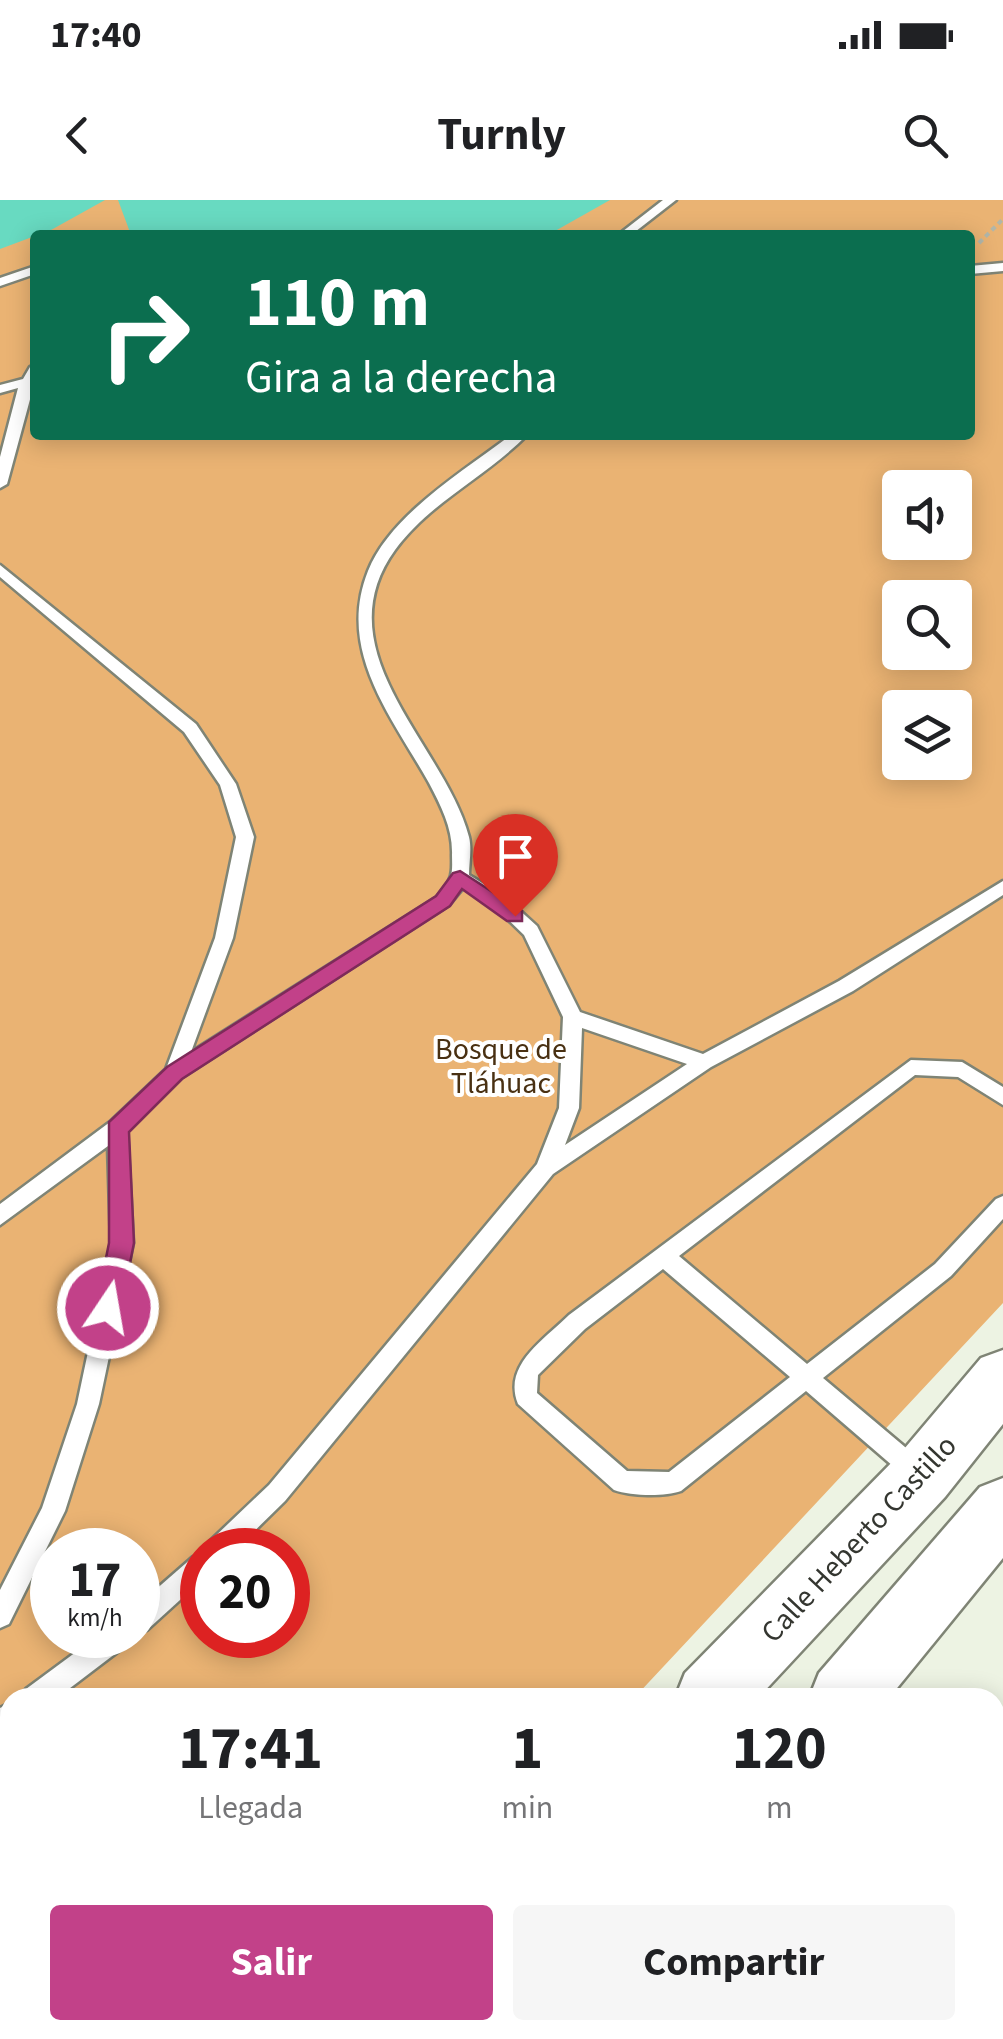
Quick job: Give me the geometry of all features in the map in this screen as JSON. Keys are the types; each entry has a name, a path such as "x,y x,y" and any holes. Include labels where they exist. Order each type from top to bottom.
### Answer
{"main road":[{"name":"Calle Heberto Castillo","path":"720,1688 922,1476 1003,1378"},
{"path":"852,1688 1003,1508"}],"lane":[{"path":"631,230 670,200"},
{"path":"975,270 1003,267"},
{"path":"0,282 30,272"},
{"path":"0,389 30,377"},
{"path":"0,484 30,383"},
{"path":"0,1216 117,1128 174,1073 443,901 460,878 462,846 452,802 390,712 363,610 375,570 395,541 438,499 514,440"},
{"path":"0,568 190,728 228,784 245,837 224,938 174,1073"},
{"path":"460,878 498,901 531,931 573,1016 569,1108 546,1168"},
{"path":"240,1528 276,1493 546,1168 704,1062 846,986 1003,887"},
{"path":"573,1016 704,1062"},
{"path":"1003,1097 962,1070 911,1066 577,1322 527,1371 526,1398 622,1482 673,1483 943,1270 1003,1205"},
{"path":"0,1616 54,1512 88,1404 122,1243 117,1128"},
{"path":"662,1256 922,1476"},
{"path":"160,1602 180,1584"},
{"path":"49,1688 89,1658"}],"path":[{"path":"975,247 1003,219"}],"green space":[{"name":"Bosque de Tláhuac","path":"0,200 1003,200 1003,1303 643,1688 0,1688"}],"water":[{"path":"0,200 105,200 51,230 30,230 30,238 0,249"},
{"path":"118,200 610,200 557,230 129,230"}],"route":[{"path":"108,1308 122,1243 117,1128 174,1073 443,901 460,878 515,916"}]}
